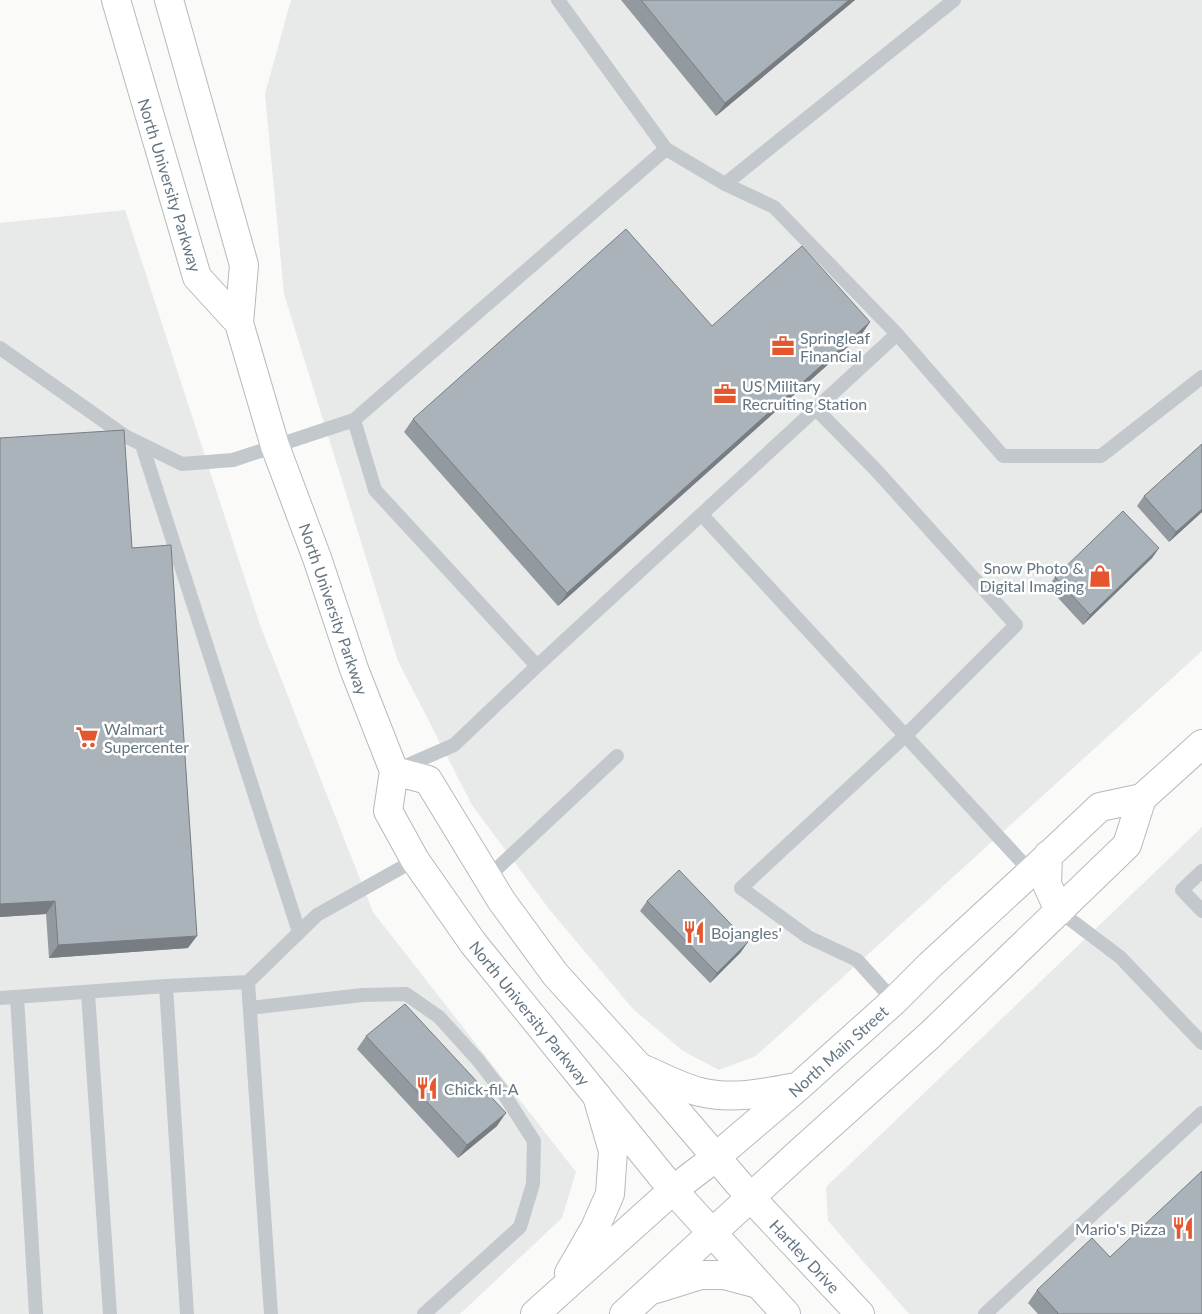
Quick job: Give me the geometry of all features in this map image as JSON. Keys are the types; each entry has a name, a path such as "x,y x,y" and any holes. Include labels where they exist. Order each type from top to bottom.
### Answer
{"main road":[{"name":"North University Parkway","path":"116,0 197,277 240,323 275,446 317,558 354,669 394,772 388,811 415,860 473,943 673,1190 712,1234"},
{"path":"169,0 244,265 240,323"},
{"name":"North Main Street","path":"535,1314 673,1190 716,1157 798,1087 894,1001 930,965 1100,807 1142,798 1202,744"},
{"path":"394,772 428,780 501,900 555,974 639,1067 716,1157"},
{"path":"624,1314 930,1035 1127,845 1142,798"},
{"path":"1040,864 1059,911"},
{"path":"639,1067 700,1092 732,1095 760,1094 798,1087"},
{"path":"557,1294 595,1228 610,1194 613,1151 597,1096"},
{"name":"Hartley Drive","path":"716,1157 751,1198 860,1314"},
{"path":"712,1234 786,1314"},
{"path":"650,1291 701,1275 724,1275 758,1284"}],"lane":[{"path":"558,0 666,149 726,184 774,206 897,334 1003,456 1101,456 1202,377"},
{"path":"726,184 954,0"},
{"path":"0,348 125,436 182,464 233,460 354,420 666,149"},
{"path":"394,772 454,745 897,334"},
{"path":"816,409 875,468 1016,625 906,735 742,888 808,937 857,960 894,1001"},
{"path":"354,420 375,490 537,666"},
{"path":"106,437 125,436"},
{"path":"142,444 300,932"},
{"path":"702,515 906,735 1040,864"},
{"path":"488,877 617,756"},
{"path":"0,998 248,982 317,915 415,860"},
{"path":"1202,871 1182,890 1202,911"},
{"path":"1059,911 1120,957 1202,1043"},
{"path":"248,982 271,1314"},
{"path":"166,986 187,1314"},
{"path":"88,992 110,1314"},
{"path":"250,1008 362,996 406,994 439,1017 478,1060 502,1090 534,1141 532,1184 520,1227 424,1314"},
{"path":"17,997 36,1314"},
{"path":"985,1314 1202,1113"}],"shaded area":[{"path":"291,0 1202,0 1202,651 756,1056 719,1070 683,1051 633,1009 549,909 472,805 398,661 284,294 265,94"},
{"path":"125,210 260,625 373,912 576,1172 562,1218 460,1314 0,1314 0,223"},
{"path":"1202,827 1202,1314 909,1314 828,1221 826,1187"}],"building":[{"path":"641,0 849,0 725,103"},
{"path":"626,229 712,326 802,246 870,322 567,593 413,419"},
{"name":"Walmart Supercenter","path":"124,430 132,548 171,545 197,936 58,945 55,901 0,904 0,438"},
{"path":"1202,444 1202,509 1176,532 1144,496"},
{"path":"1123,511 1159,548 1090,615 1055,577"},
{"path":"679,870 748,942 717,973 647,901"},
{"name":"Chick-fil-A","path":"405,1004 506,1113 467,1145 366,1036"},
{"path":"1202,1171 1202,1314 1057,1314 1037,1290 1092,1238 1110,1257"}],"place":[{"name":"Springleaf Financial","path":"783,346"},
{"name":"US Military Recruiting Station","path":"725,394"},
{"name":"Snow Photo & Digital Imaging","path":"1100,576"},
{"name":"Walmart Supercenter","path":"87,737"},
{"name":"Bojangles'","path":"694,932"},
{"name":"Chick-fil-A","path":"427,1088"},
{"name":"Mario's Pizza","path":"1183,1228"}]}
